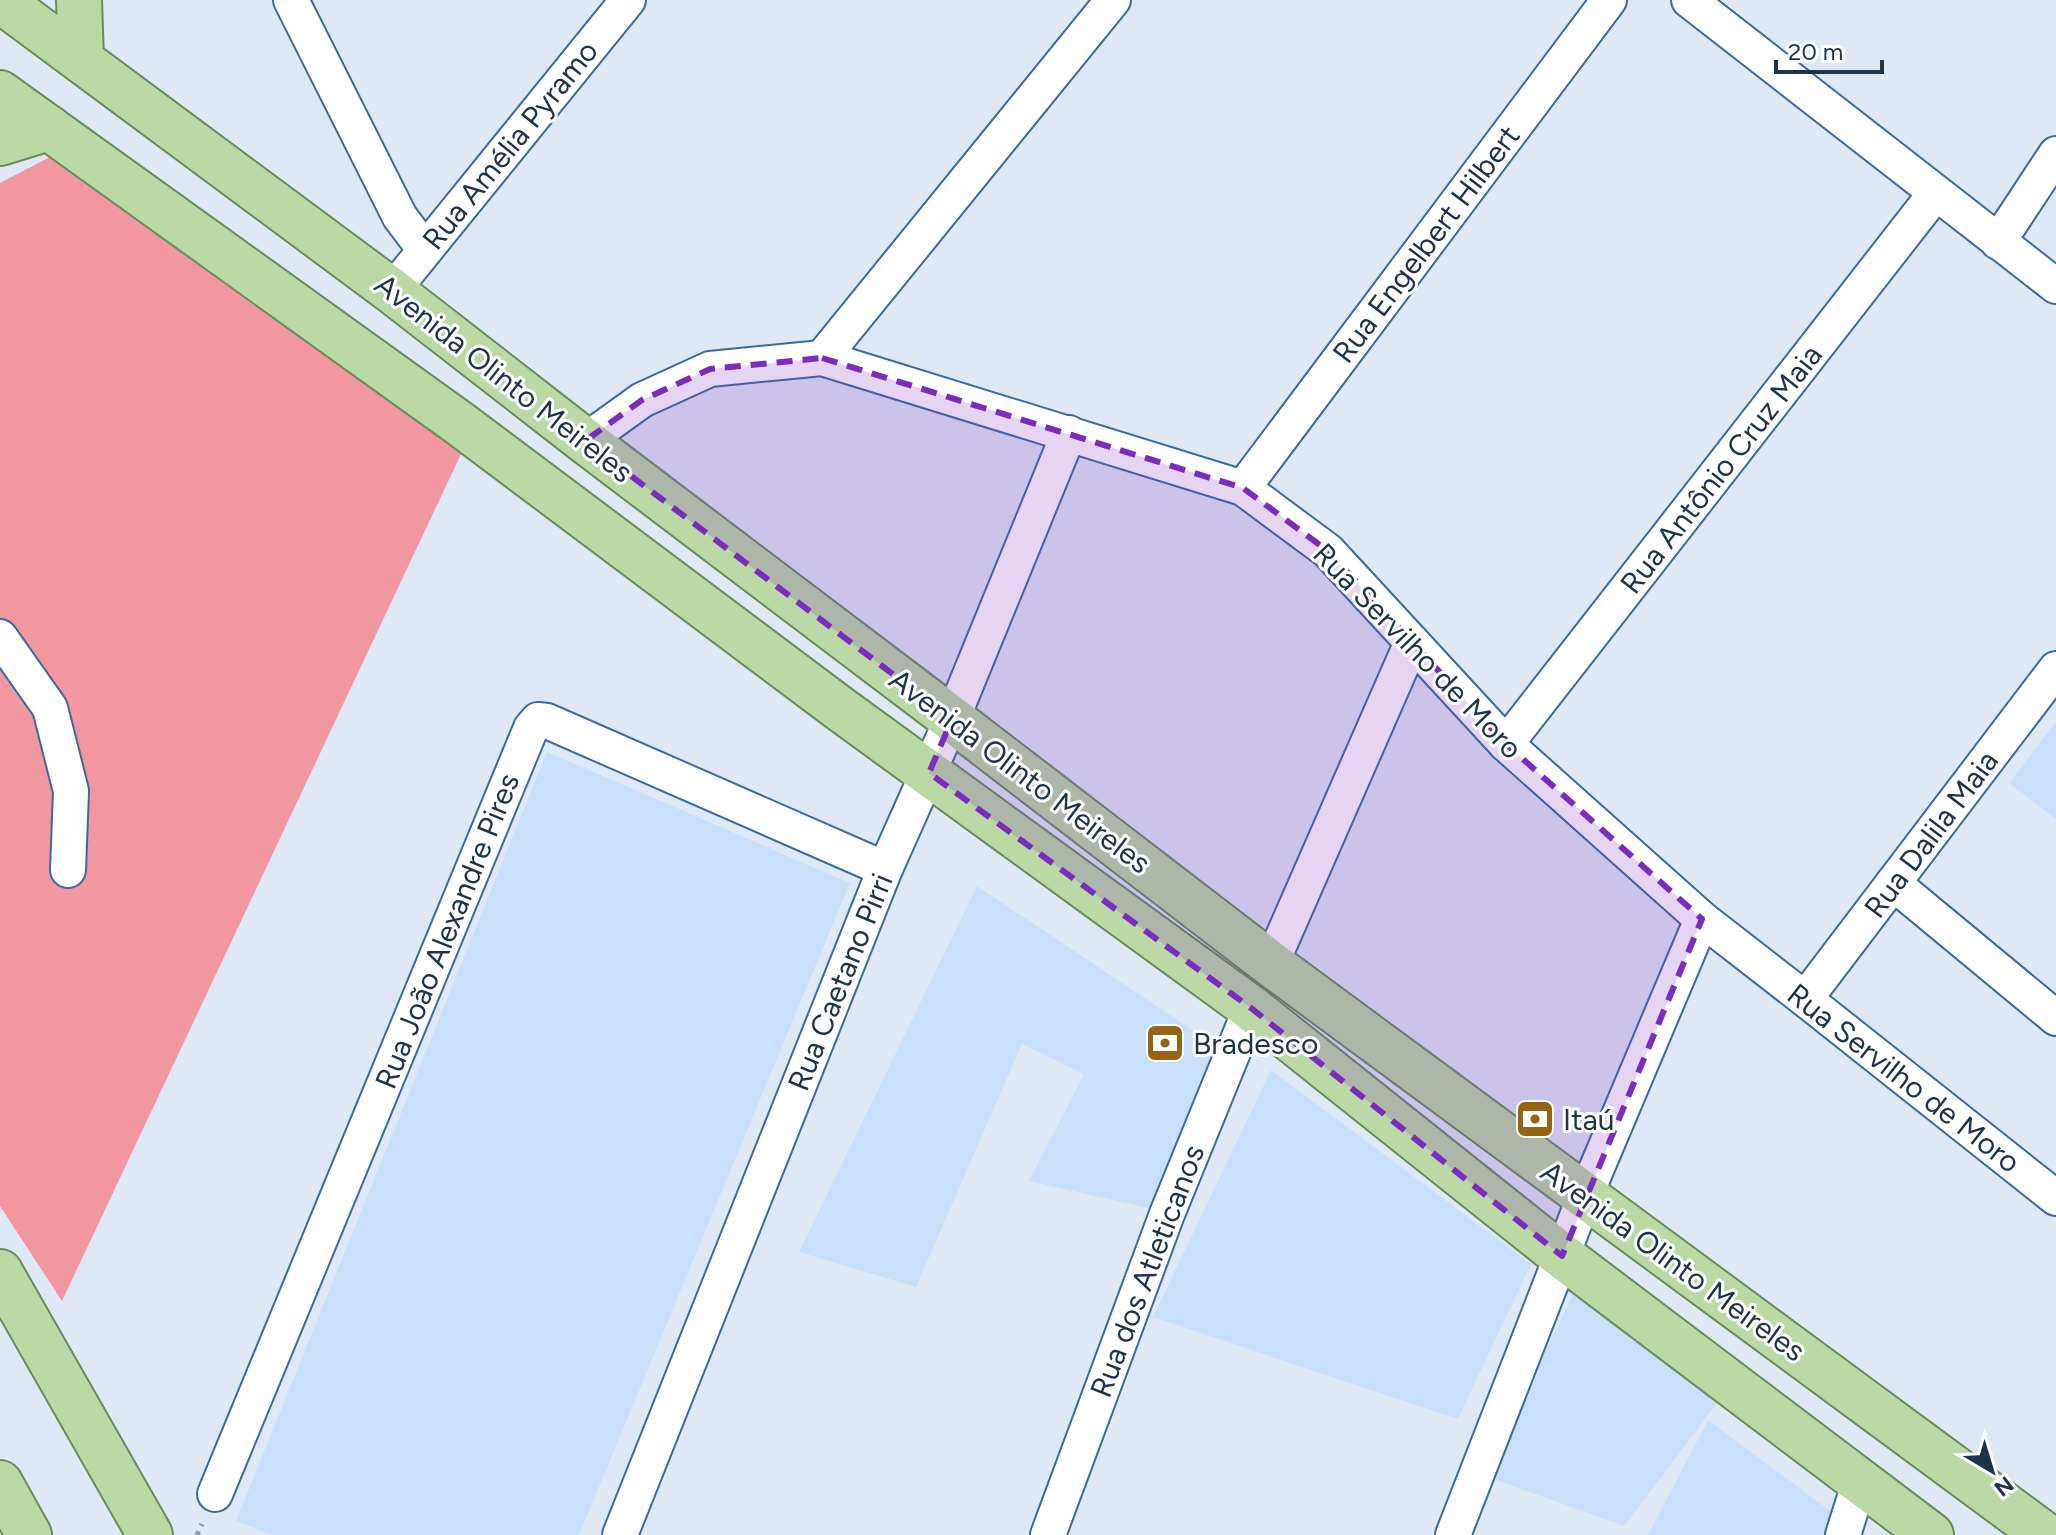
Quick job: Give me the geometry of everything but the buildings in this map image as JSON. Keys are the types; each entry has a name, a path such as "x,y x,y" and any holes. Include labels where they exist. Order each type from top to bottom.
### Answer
{"main road":[{"name":"Avenida Olinto Meireles","path":"0,0 392,291 1271,964 2045,1535"},
{"path":"79,0 81,60"},
{"name":"Avenida Olinto Meireles","path":"0,93 459,423 839,708 1251,1008 1562,1256 1931,1535"},
{"path":"0,143 49,128"},
{"path":"0,1272 150,1535"},
{"path":"0,1483 29,1535"}],"street":[{"path":"291,0 400,217 425,250"},
{"name":"Rua Amélia Pyramo","path":"392,291 628,0"},
{"path":"822,358 1113,0"},
{"name":"Rua Engelbert Hilbert","path":"1243,488 1609,0"},
{"path":"1697,2 1935,194 2056,286"},
{"path":"1998,242 2056,154"},
{"name":"Rua Antônio Cruz Maia","path":"1506,744 1935,194"},
{"name":"Rua Servilho de Moro","path":"585,441 642,400 710,369 822,358 1243,488 1328,551 1506,744 1702,919 2056,1198"},
{"name":"Rua Caetano Pirri","path":"620,1535 885,869 952,719 1069,433"},
{"path":"0,637 50,708 71,791 68,870"},
{"path":"1271,964 1412,642"},
{"name":"Rua Dalila Maia","path":"1805,999 1905,892 2056,669"},
{"name":"Rua João Alexandre Pires","path":"215,1494 531,728 538,720 547,721 885,869"},
{"path":"1905,892 2056,1018"},
{"path":"1453,1535 1585,1196 1702,919"},
{"name":"Rua dos Atleticanos","path":"1048,1535 1167,1214 1251,1008"},
{"path":"1843,1535 1860,1481"}],"highlighted area":[{"path":"822,358 1243,488 1328,551 1506,744 1702,919 1562,1256 1251,1008 929,773 952,719 585,441 642,400 710,369"}],"shaded area":[{"path":"52,156 462,452 62,1301 0,1206 0,183"},
{"path":"2056,722 2056,819 2009,783"},
{"path":"547,752 850,883 579,1535 274,1535 236,1521"},
{"path":"977,886 1218,1047 1152,1209 1029,1181 1084,1074 1022,1044 916,1287 799,1252"},
{"path":"1271,1070 1531,1264 1458,1419 1153,1317"},
{"path":"1573,1295 1720,1399 1624,1526 1485,1476"},
{"path":"1708,1420 1863,1535 1648,1535"}],"place":[{"name":"Bradesco","path":"1165,1043"},
{"name":"Itaú","path":"1535,1119"}]}
